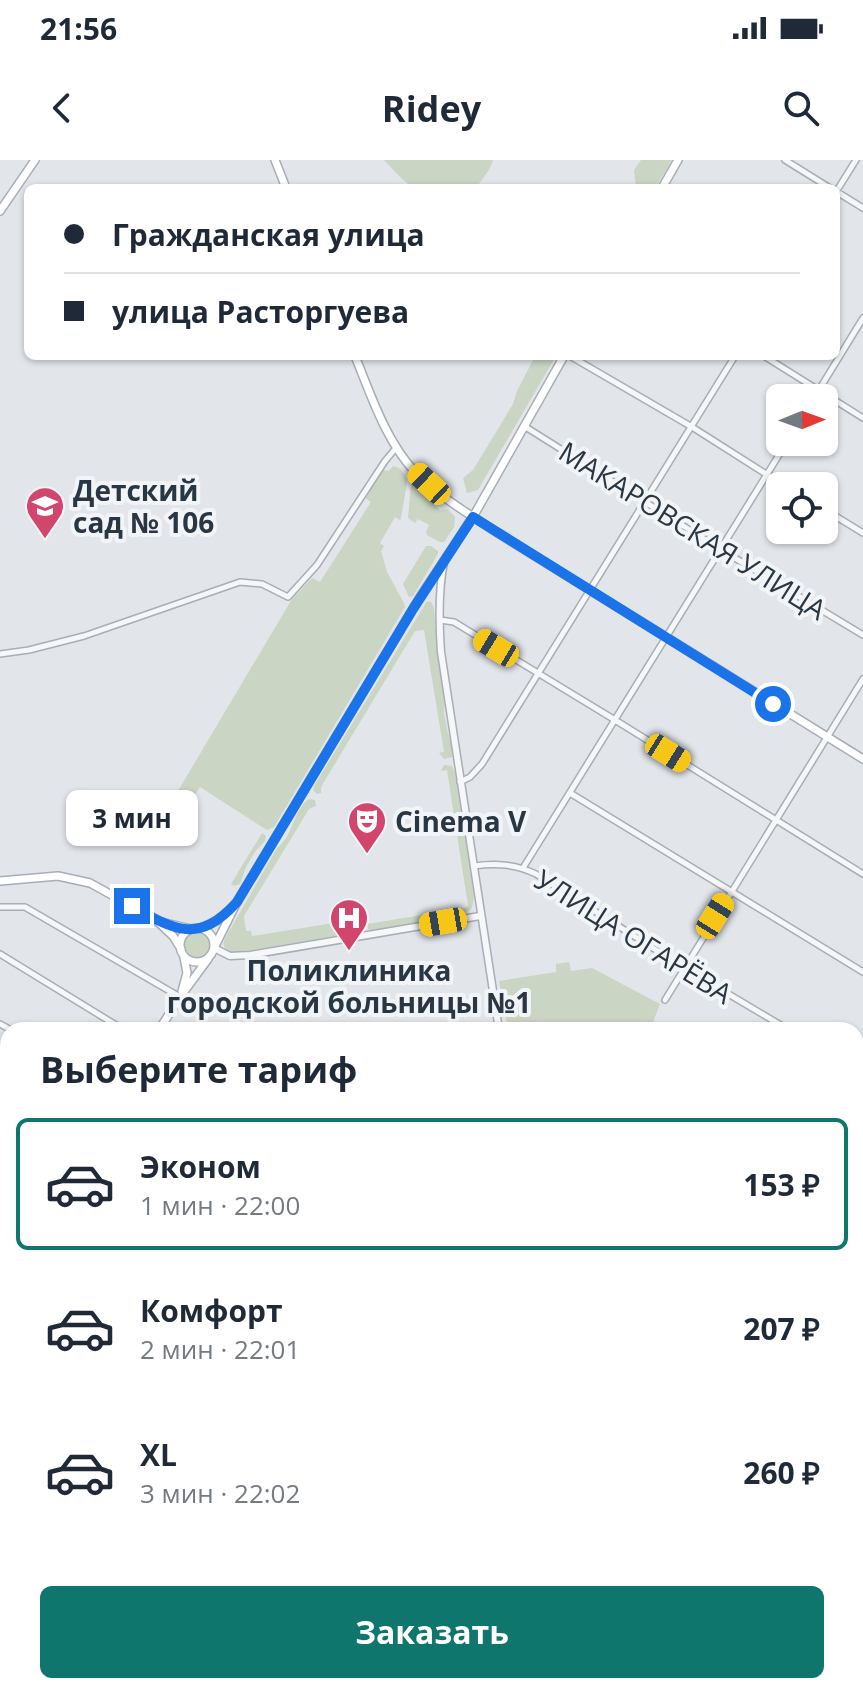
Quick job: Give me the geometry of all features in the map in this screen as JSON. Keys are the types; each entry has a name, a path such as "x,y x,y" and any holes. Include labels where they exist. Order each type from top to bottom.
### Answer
{"main road":[{"path":"0,211 35,160"},
{"path":"275,160 284,184"},
{"path":"666,184 678,160"},
{"path":"357,360 396,448 429,484 473,517 589,591 863,759"},
{"path":"164,1022 210,957 237,902 420,597 473,517 523,425 564,360"},
{"path":"0,881 43,876 90,883 155,919 210,934 214,948"},
{"path":"180,997 186,977 182,937 219,920 237,902"},
{"path":"155,919 173,936 182,953 191,961 199,962 210,957"}],"street":[{"path":"785,160 824,184"},
{"path":"840,186 856,160"},
{"path":"840,194 863,208"},
{"path":"840,355 863,318"},
{"path":"574,360 692,427 766,474"},
{"path":"460,782 470,777 482,764 733,360"},
{"path":"770,360 808,384"},
{"path":"822,384 837,360"},
{"path":"838,402 863,418"},
{"name":"МАКАРОВСКАЯ УЛИЦА","path":"523,425 863,635"},
{"path":"0,654 84,636 240,582 262,584 288,597 317,565 396,448"},
{"path":"523,868 766,477"},
{"path":"838,518 863,533"},
{"path":"444,562 441,577 441,652 498,1022"},
{"path":"420,597 427,592 435,593 440,609"},
{"path":"440,620 454,622 863,874"},
{"path":"665,1000 863,679"},
{"path":"570,793 863,972"},
{"name":"УЛИЦА ОГАРЁВА","path":"473,866 501,864 536,874 776,1022"},
{"path":"0,907 25,907 180,997"},
{"path":"214,948 240,957 480,916"},
{"path":"0,954 111,1022"}],"green space":[{"path":"384,160 493,160 479,184 408,184"},
{"path":"641,160 672,160 657,184 636,184 634,170"},
{"path":"533,360 554,360 478,490 467,493 463,478 473,470 513,404"},
{"path":"393,466 403,472 407,483 401,518 395,517 380,543 384,546 381,551 387,572 405,607 274,827 267,830 200,787 169,837 153,828 292,599 312,578 320,582 371,502 364,497 382,470 389,471"},
{"path":"415,483 421,489 419,491 440,510 448,509 455,517 454,527 444,542 427,535 429,525 418,519 415,523 408,518 411,484"},
{"path":"426,546 431,546 438,554 413,596 409,597 403,584"},
{"path":"427,601 434,608 445,696 444,713 452,757 444,759 439,753 444,752 424,630 415,631 321,787 321,793 317,794 314,786"},
{"path":"444,765 452,766 455,773 474,896 472,908 462,916 371,931 367,924 468,906 447,770 441,771"},
{"path":"309,799 315,800 316,806 309,809 244,916 246,931 251,931 252,936 346,921 346,901 352,899 357,902 361,930 234,953 229,951 224,947 224,940 287,836 299,810"},
{"path":"262,833 266,836 265,841 246,867 240,884 234,886 231,884"},
{"path":"197,931 203,932 211,940 211,952 203,960 197,961 191,960 183,952 182,946 183,940 191,932"},
{"path":"569,962 571,971 592,968 660,1004 653,1022 507,1022 499,981 556,972 556,964"}],"place":[{"name":"Детский сад № 106","path":"45,540"},
{"name":"Cinema V","path":"367,855"},
{"name":"Поликлиника городской больницы №1","path":"349,952"}],"route":[{"path":"132,906 176,927 200,929 223,917 237,902 413,609 473,517 773,704"}]}
